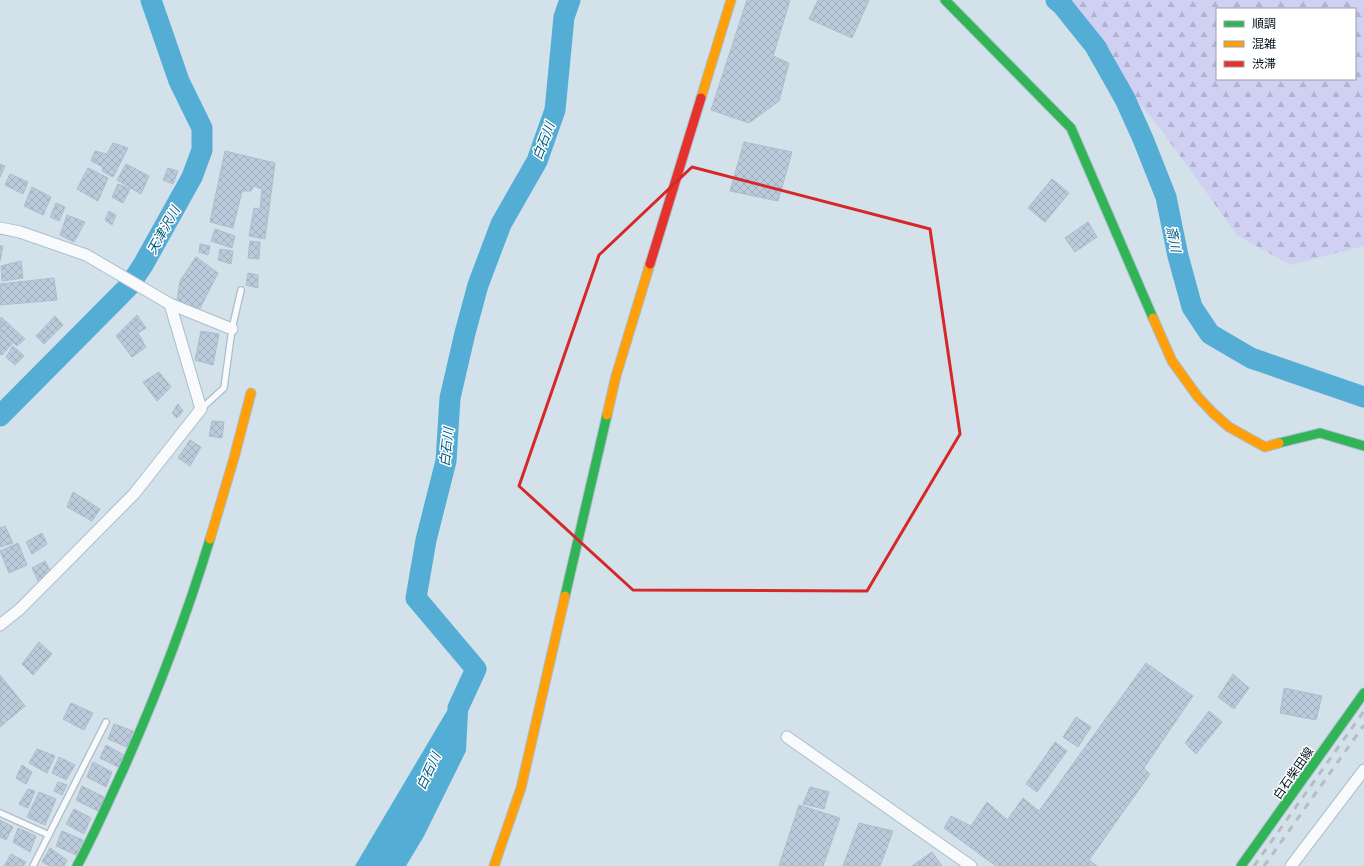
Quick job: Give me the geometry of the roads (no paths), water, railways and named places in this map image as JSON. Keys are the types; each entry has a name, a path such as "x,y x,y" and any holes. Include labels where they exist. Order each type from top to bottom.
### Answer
{"street":[{"path":"494,866 521,788 616,376 731,0"},
{"path":"945,0 1071,128 1172,361 1192,390 1209,410 1230,428 1265,447 1320,433 1364,446"},
{"path":"0,228 20,232 86,255 170,304 232,329"},
{"path":"0,625 20,609 134,494 201,409 170,304"},
{"path":"77,866 156,694 173,650 205,557 232,468 251,393"},
{"name":"白石柴田線","path":"1241,866 1364,693"},
{"path":"787,738 971,866"},
{"path":"1291,866 1364,770"}],"lane":[{"path":"201,409 224,388 232,329 241,290"},
{"path":"33,866 106,722"},
{"path":"0,813 48,835"}],"water":[{"path":"470,672 466,751 424,836 406,866 355,866"}],"waterway":[{"name":"天津沢川","path":"0,416 129,286 143,265 192,177 202,150 202,128 179,81 151,0"},
{"name":"白石川","path":"458,708 476,669 416,598 426,540 446,461 450,398 465,333 478,285 501,224 537,161 555,110 564,17 570,0"},
{"name":"斎川","path":"1056,0 1062,5 1095,46 1125,99 1166,197 1178,256 1192,307 1210,334 1251,358 1364,397"}],"railway":[{"path":"1254,866 1364,711"},
{"path":"1264,866 1364,725"}]}
